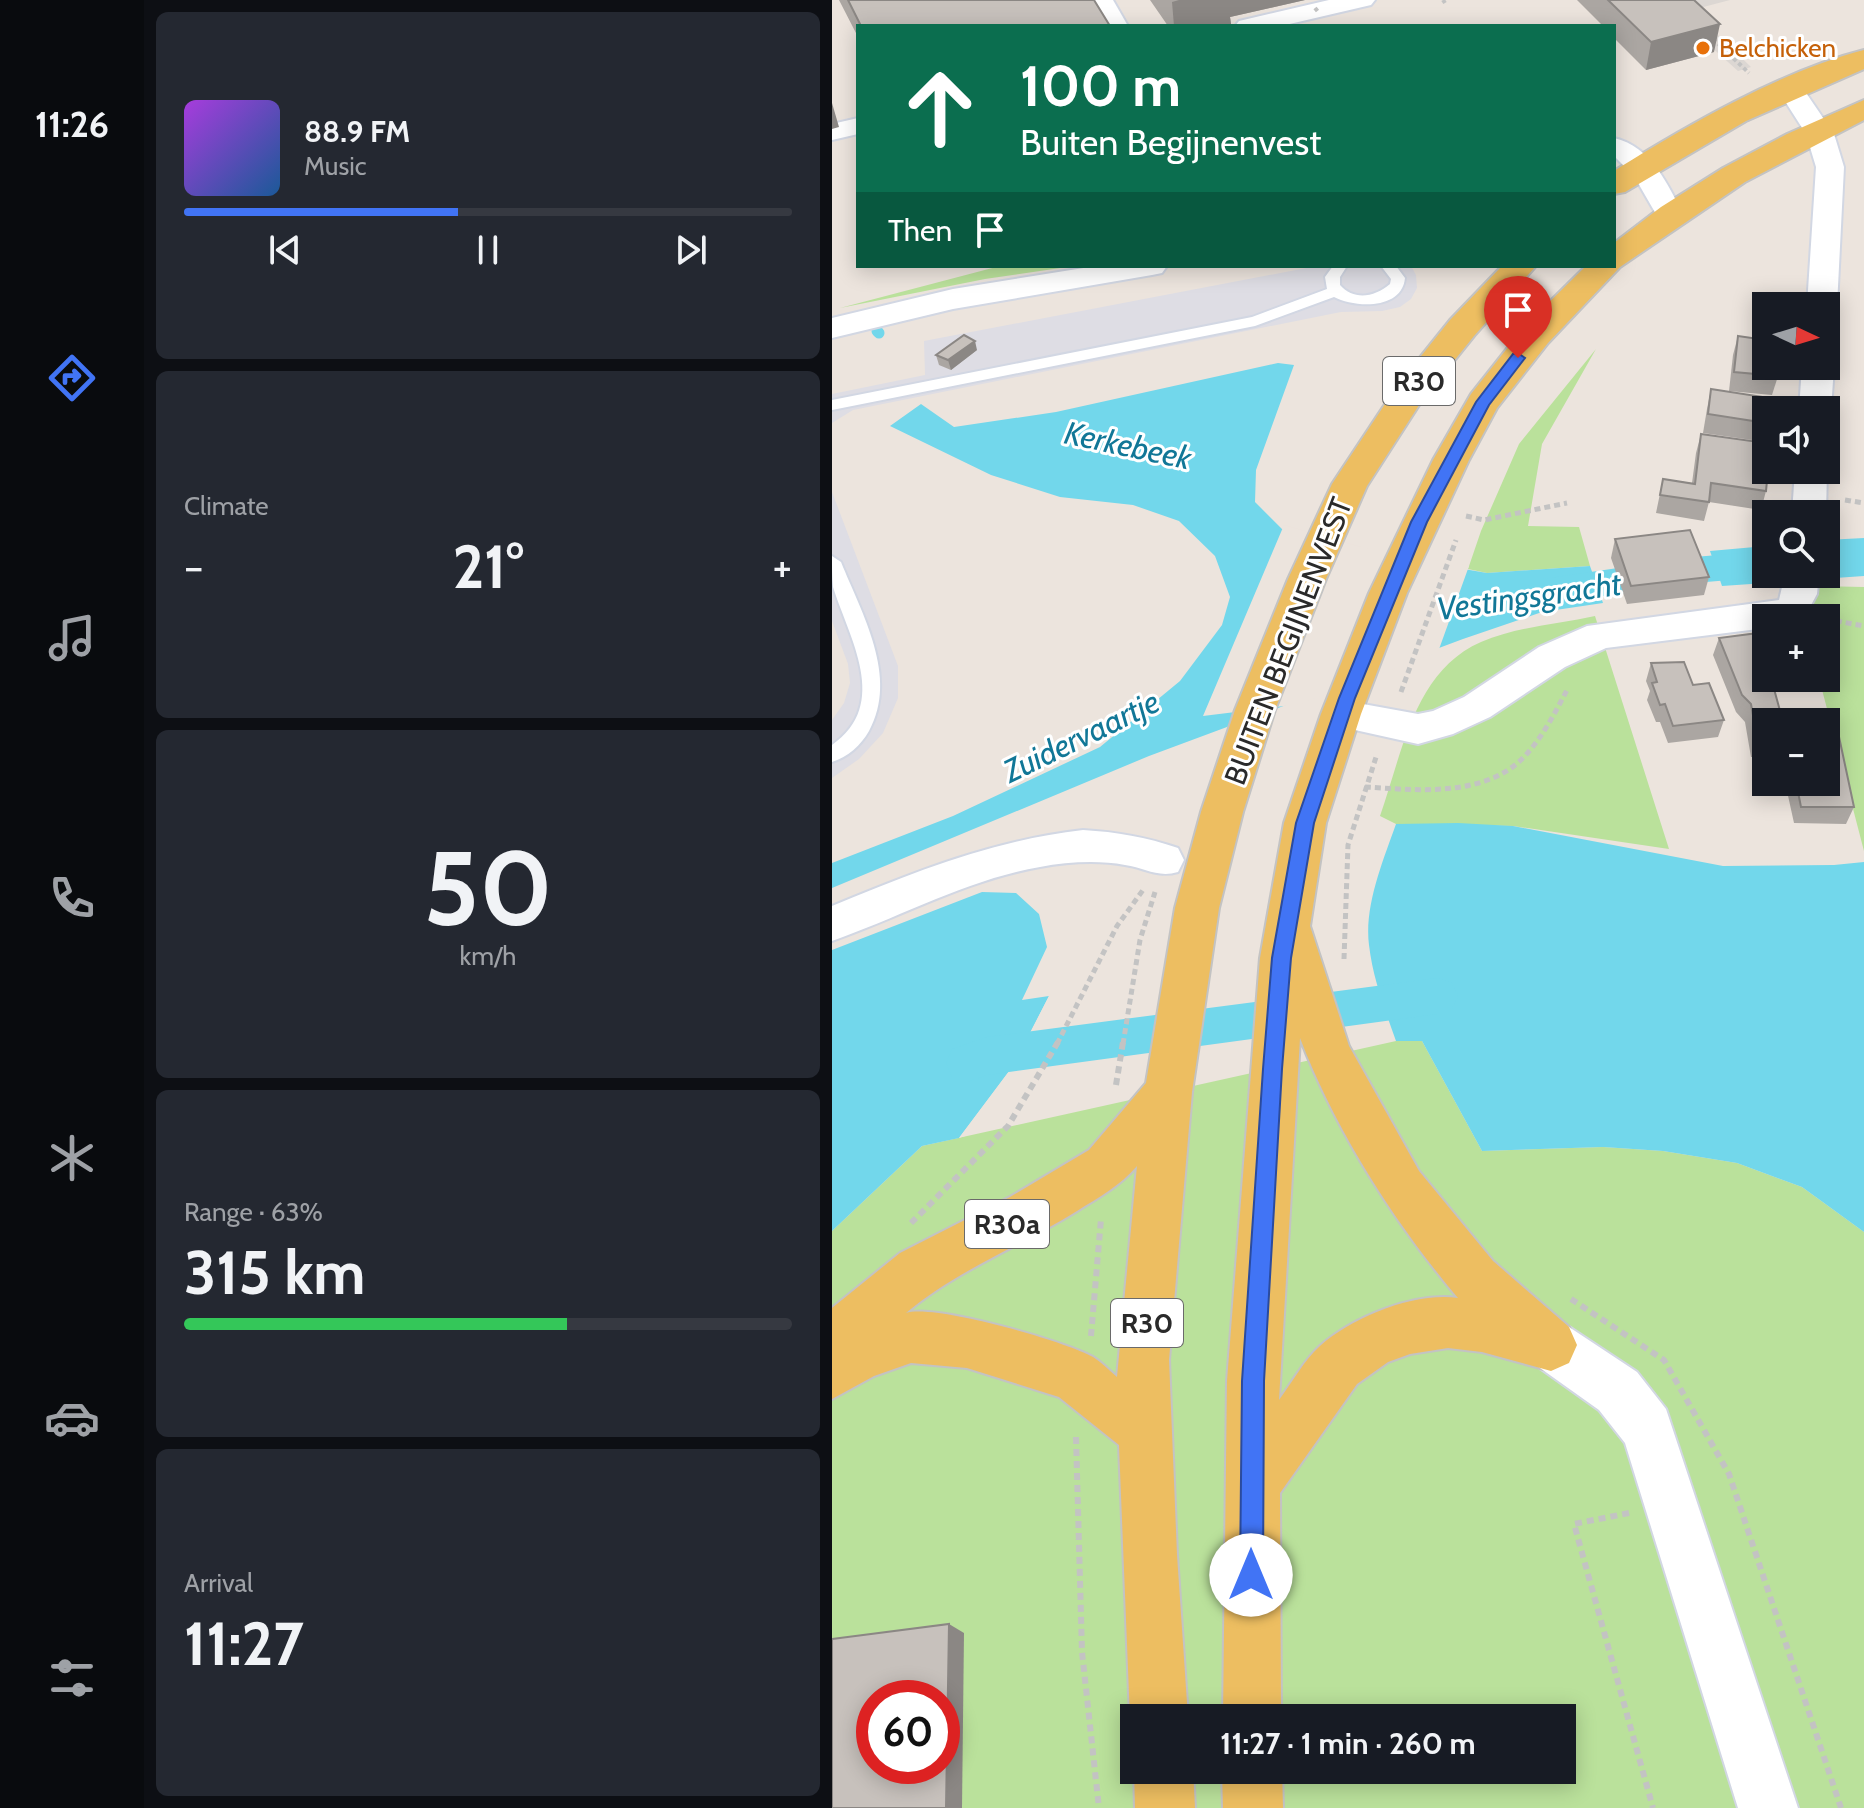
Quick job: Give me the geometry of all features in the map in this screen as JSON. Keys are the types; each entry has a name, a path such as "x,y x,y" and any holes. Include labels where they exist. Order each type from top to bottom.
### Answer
{"main road":[{"path":"1616,186 1641,167 1737,111 1789,87 1864,59"},
{"path":"1616,257 1670,215 1750,163 1864,109"},
{"path":"1616,189 1670,215"},
{"name":"BUITEN BEGIJNENVEST","path":"1168,1092 1197,908 1219,826 1255,710 1337,511 1350,484 1409,394 1462,328 1518,268"},
{"name":"R30","path":"1252,1704 1253,1381 1272,1069 1305,823 1344,706 1419,522 1483,402 1536,335 1603,268"},
{"path":"1289,942 1330,1056 1402,1187 1475,1279 1551,1345"},
{"name":"R30","path":"1158,1704 1149,1555 1143,1360 1168,1092"},
{"name":"R30a","path":"832,1341 918,1270 1028,1214 1106,1166 1168,1092"},
{"path":"1251,1490 1278,1447 1338,1365 1372,1342 1410,1328 1448,1322 1482,1326 1551,1345"},
{"path":"832,1373 859,1355 911,1337 967,1342 1074,1376 1145,1432"},
{"path":"1164,1784 1165,1808"},
{"path":"1252,1784 1253,1808"}],"street":[{"path":"1100,0 1114,24"},
{"path":"1257,24 1362,0"},
{"path":"1789,87 1819,129 1828,148 1830,167 1823,292"},
{"path":"832,132 856,126"},
{"path":"1616,147 1626,150 1641,167 1670,215"},
{"path":"832,328 953,299 1140,268"},
{"path":"1344,706 1395,708 1418,729 1440,724 1477,707 1552,657 1600,635 1790,612 1799,588"},
{"path":"832,924 1007,857 1076,846 1144,851 1164,860"},
{"path":"1551,1345 1618,1391 1647,1428 1768,1808"}],"lane":[{"path":"1338,268 1332,274 1331,283 1335,291 1355,301 1381,299 1397,286 1398,278 1390,268"},
{"path":"832,405 1255,321 1335,291"},
{"path":"832,562 872,671 872,704 857,736 832,755"}],"path":[{"path":"1315,8 1319,13"},
{"path":"1709,35 1751,74"},
{"path":"1466,516 1484,520 1567,503"},
{"path":"1343,948 1348,845 1365,787 1470,506"},
{"path":"1840,622 1864,626"},
{"path":"1365,787 1436,790 1488,780 1521,760 1548,725 1600,635"},
{"path":"1115,1089 1140,940 1164,860"},
{"path":"900,1233 1008,1126 1051,1057 1081,992 1117,926 1164,860"},
{"path":"1099,1808 1082,1652 1076,1433 1087,1384 1106,1166"},
{"path":"1640,1510 1574,1524 1653,1808"}],"shaded area":[{"path":"1659,0 1730,0 1692,10 1751,67 1738,71"},
{"path":"1307,268 1412,268 1416,275 1417,288 1411,299 1400,307 1382,311 1341,312 853,410 832,423 832,394 925,375 924,341"},
{"path":"832,492 898,666 898,698 883,733 859,759 832,778 832,720 844,703 850,683 848,664 832,621"}],"green space":[{"path":"992,268 1060,268 985,279 840,308"},
{"path":"1596,349 1542,444 1528,526 1579,527 1590,566 1487,573 1468,569 1519,444"},
{"path":"1864,587 1864,851 1840,759 1840,708 1827,708 1823,692 1840,692 1840,604 1812,604 1816,588"},
{"path":"1595,616 1669,849 1513,826 1396,824 1380,816 1404,741 1425,693 1458,655 1481,642 1508,633"},
{"path":"1396,1041 1422,1041 1482,1151 1603,1147 1663,1151 1737,1163 1802,1187 1864,1232 1864,1808 832,1808 832,1231 922,1146"}],"water":[{"name":"Kerkebeek","path":"1278,363 1294,365 1256,470 1255,502 1282,529 1360,551 1487,573 1590,566 1603,603 1542,612 1463,639 1149,756 832,888 832,863 953,816 1100,747 1180,681 1222,625 1230,597 1215,556 1179,521 1133,505 1060,497 991,475 890,426 921,404 954,427 1056,412"},
{"path":"1864,538 1864,576 1840,578 1840,539"},
{"path":"1752,547 1752,584 1722,586 1710,551"},
{"path":"1396,824 1513,826 1723,866 1864,862 1864,1232 1802,1187 1737,1163 1663,1151 1603,1147 1482,1151 1422,1041 1396,1041 1376,982 1369,945 1372,899"},
{"path":"982,892 1016,893 1039,914 1047,947 1022,1000 1049,996 1013,1066 959,1138 922,1146 832,1231 832,950"}],"pier":[{"path":"1284,525 1361,547 1469,566 1438,652 1300,704 1203,716"},
{"path":"1053,995 1016,1068 965,1136 959,1138 1013,1066 1049,996"}],"building":[{"path":"848,0 1094,0 1109,24 860,24"},
{"path":"1608,0 1694,0 1720,24 1651,42"},
{"path":"964,335 975,341 948,360 936,355"},
{"path":"1738,336 1752,338 1752,374 1734,372"},
{"path":"1711,389 1756,396 1752,396 1752,421 1708,414"},
{"path":"1701,434 1752,441 1752,484 1767,484 1766,491 1711,483 1709,502 1660,495 1663,479 1695,484"},
{"path":"1690,530 1709,577 1631,586 1615,539"},
{"path":"1752,634 1752,692 1775,692 1779,708 1752,710 1751,704 1742,695 1719,638"},
{"path":"1684,662 1693,685 1709,683 1724,720 1673,726 1665,704 1660,705 1652,683 1657,682 1651,663"},
{"path":"1840,741 1854,807 1801,807 1799,796 1840,796"},
{"path":"949,1624 948,1680 856,1680 856,1784 946,1784 946,1808 832,1808 832,1639"}],"waterway":[{"name":"Vestingsgracht","path":"1542,592 1694,570 1752,565"},
{"path":"967,1063 987,1056 1437,996"}],"place":[{"name":"Belchicken","path":"1703,48"}],"route":[{"path":"1251,1575 1253,1381 1272,1069 1282,958 1305,823 1347,698 1419,522 1483,402 1518,358"}],"water label":[{"name":"Zuidervaartje","path":"1081,736"}]}
